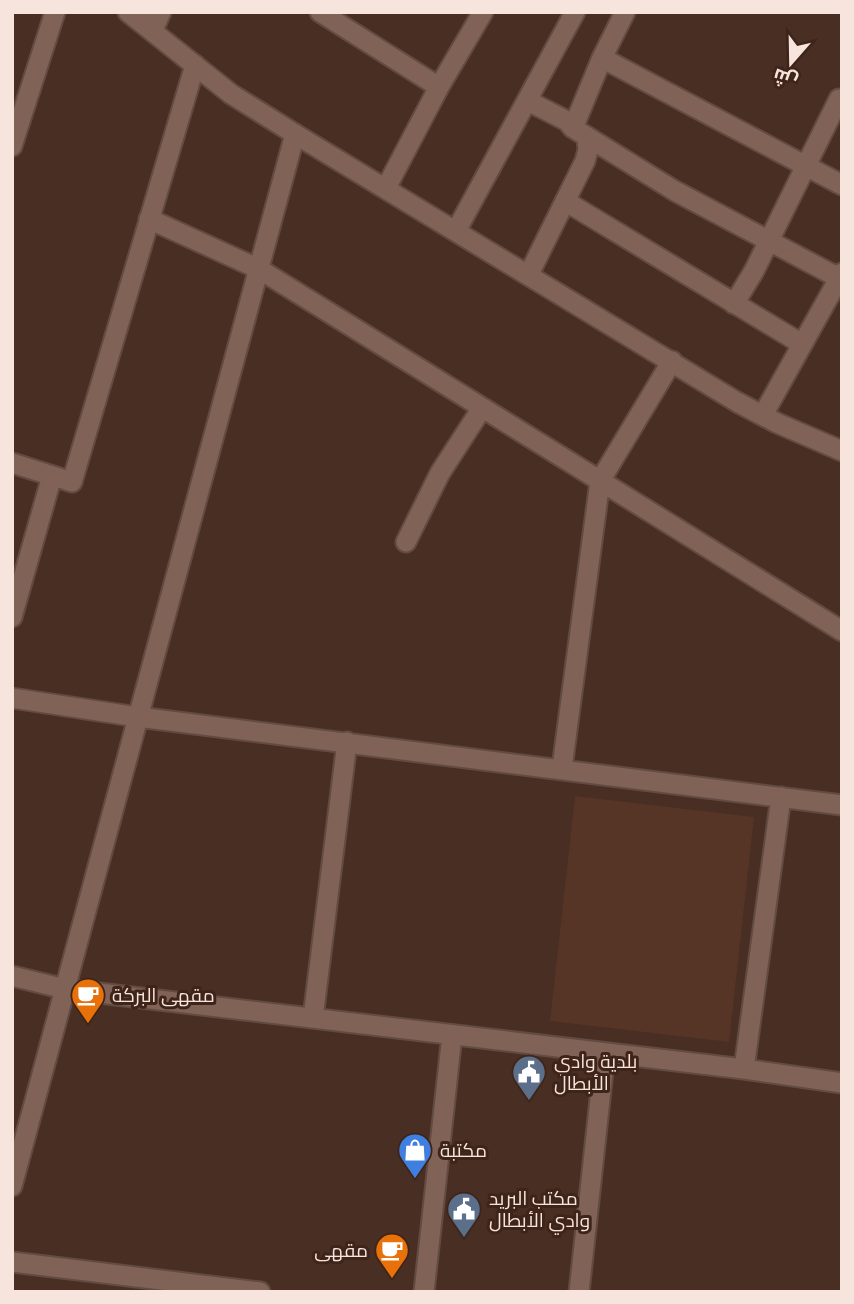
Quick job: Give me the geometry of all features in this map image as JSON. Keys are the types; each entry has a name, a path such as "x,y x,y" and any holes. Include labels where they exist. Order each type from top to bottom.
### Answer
{"street":[{"path":"12,146 55,12"},
{"path":"128,12 157,21"},
{"path":"139,12 157,21 195,65 231,93 295,134 763,415 840,447"},
{"path":"320,12 439,87"},
{"path":"386,188 439,87 483,12"},
{"path":"456,231 575,12"},
{"path":"528,274 585,161 588,150 580,133 602,58 625,12"},
{"path":"602,58 842,185"},
{"path":"12,463 72,482 195,65"},
{"path":"733,304 754,271 838,99"},
{"path":"528,101 567,121 580,133 675,191 840,276 763,415"},
{"path":"12,1186 295,134"},
{"path":"565,201 802,344"},
{"path":"149,219 258,269 842,631"},
{"path":"562,768 600,481 672,362"},
{"path":"406,542 440,473 482,408"},
{"path":"12,615 52,475"},
{"path":"12,698 138,717 842,805"},
{"path":"313,1018 347,742"},
{"path":"744,1069 781,797"},
{"path":"12,976 65,989 744,1069 842,1083"},
{"path":"424,1292 452,1035"},
{"path":"579,1292 606,1053"},
{"path":"12,1262 260,1292"}],"shaded area":[{"path":"575,796 754,817 729,1042 550,1021"}],"place":[{"name":"مقهى البركة","path":"88,1025"},
{"name":"بلدية وادي الأبطال","path":"529,1102"},
{"name":"مكتبة","path":"415,1180"},
{"name":"مكتب البريد وادي الأبطال","path":"464,1239"},
{"name":"مقهى","path":"392,1280"}]}
